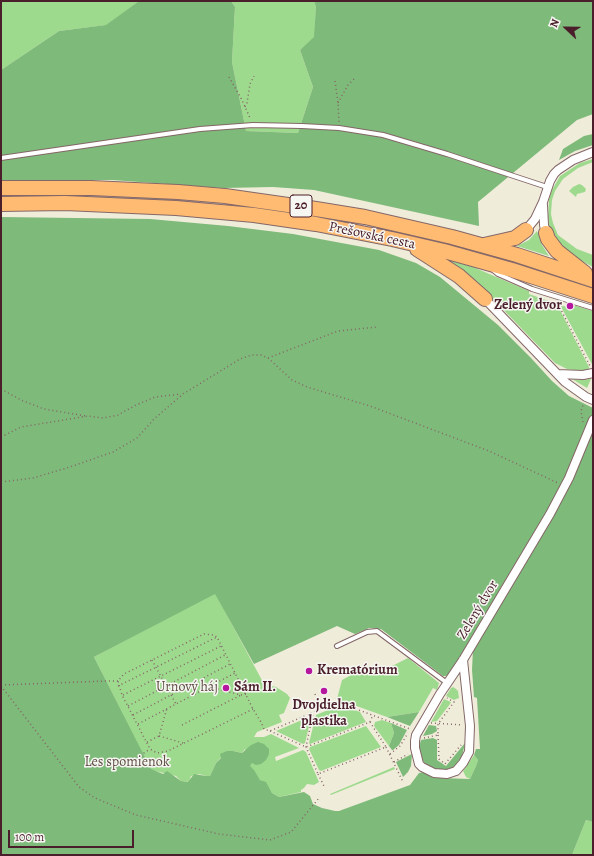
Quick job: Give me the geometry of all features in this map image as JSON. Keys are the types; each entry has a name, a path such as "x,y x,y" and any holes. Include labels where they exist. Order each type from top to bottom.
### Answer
{"highway":[{"name":"Prešovská cesta","path":"1,188 132,189 232,197 316,208 365,217 483,245 551,265 593,280"},
{"name":"Prešovská cesta","path":"1,204 108,204 221,212 309,223 406,242 478,260 593,296"},
{"path":"483,245 515,238 526,230"},
{"path":"546,233 548,239 557,251 593,280"},
{"path":"406,242 459,276 485,299"}],"street":[{"path":"526,230 535,219 543,202 547,187 554,174 573,160 593,152"},
{"path":"543,202 544,225 546,233"},
{"path":"485,299 565,382 589,399"},
{"path":"558,374 576,375 592,370"},
{"name":"Zelený dvor","path":"414,741 423,722 463,660 550,514 569,478 593,420"},
{"path":"414,741 419,764 428,770 441,774 451,774 463,763 469,752 470,726 463,660"}],"lane":[{"path":"1,158 200,129 254,126 302,126 339,128 383,135 447,154 547,187"},
{"path":"478,260 498,274 532,289 593,308"},
{"path":"337,646 367,632 377,631 447,684"}],"path":[{"path":"245,107 250,84 254,76"},
{"path":"229,77 254,126"},
{"path":"338,103 348,85 356,77"},
{"path":"334,81 338,103 339,128"},
{"path":"557,302 592,370"},
{"path":"268,358 338,331 377,327"},
{"path":"1,482 33,478 113,452 137,438 154,420 183,394 240,359 252,355 261,355 268,358 292,380 307,387 370,406 489,451 560,484 562,480"},
{"path":"1,389 21,400 44,408 103,418 118,415 155,397 183,394"},
{"path":"582,428 581,411 589,399"},
{"path":"1,437 21,427 88,416"},
{"path":"253,709 162,753 156,753 150,749 122,695 118,686 118,681 124,674 204,634 214,634 217,637 264,729 306,748 370,722 374,715"},
{"path":"118,686 217,637"},
{"path":"122,695 221,646"},
{"path":"128,706 226,655"},
{"path":"152,660 176,704"},
{"path":"133,715 230,664"},
{"path":"138,724 208,686 235,674"},
{"path":"1,686 118,681"},
{"path":"1,686 79,787 95,798 136,815 219,834 270,840 291,832 319,798"},
{"path":"208,686 241,695"},
{"path":"182,725 241,695 247,694"},
{"path":"315,694 322,708"},
{"path":"440,694 454,702 438,724 439,759 445,764 464,741 470,740"},
{"path":"270,731 337,702 410,728 400,746 390,754"},
{"path":"159,736 167,708"},
{"path":"314,712 306,748 324,786"},
{"path":"370,722 390,754 403,782"},
{"path":"423,722 470,726"},
{"path":"414,741 438,735"},
{"path":"147,742 159,736 183,743"},
{"path":"318,774 386,747"},
{"path":"124,764 130,763 135,758 141,757 150,749"},
{"path":"394,762 415,750"}],"green space":[{"path":"1,1 139,1 107,25 59,31 1,70"},
{"path":"139,1 231,1 235,7 232,62 246,131 298,133 313,87 300,50 314,37 316,7 314,1 593,1 593,114 577,120 478,202 479,226 314,190 273,187 223,188 112,180 1,180 1,70 59,31 106,25"},
{"path":"231,1 314,1 316,7 315,37 300,50 313,87 298,133 246,131 232,62 235,7"},
{"path":"593,134 593,145 575,151 559,160 563,149 584,136"},
{"path":"593,159 593,162 578,168 563,179 555,191 552,200 551,214 558,235 577,249 593,255 593,267 560,248 550,230 548,218 549,199 560,176 580,163"},
{"path":"579,184 586,189 585,192 577,194 576,197 569,191"},
{"name":"Les spomienok","path":"1,217 150,219 293,234 379,250 416,263 440,277 498,325 552,381 569,396 593,408 593,822 586,820 572,855 1,855","holes":["215,594 254,664 337,626 355,634 369,628 381,629 443,676 449,674 473,649 472,670 474,697 477,698 480,749 476,749 474,755 478,760 470,779 441,778 424,772 419,773 410,785 339,811 335,811 313,804 310,796 304,792 279,797 272,793 266,782 260,780 250,766 252,763 256,765 261,764 266,760 269,754 269,749 264,744 258,742 251,745 242,753 227,751 220,754 221,758 216,763 210,776 194,774 188,782 181,781 167,771 163,774 151,769 94,657"]},
{"path":"537,231 542,245 549,256 517,246 529,240"},
{"path":"448,260 473,267 529,291 529,294 557,304 589,367 589,370 581,371 567,369 555,363 490,296 448,263"},
{"path":"560,305 571,308 573,305 593,311 593,366"},
{"path":"572,379 578,380 591,379 587,388"},
{"name":"Urnový háj","path":"215,593 264,684 276,687 287,694 290,698 284,713 279,715 282,722 257,732 254,737 264,737 271,734 299,748 275,757 276,761 303,750 306,752 319,782 314,785 307,784 301,792 279,797 272,793 266,783 260,780 249,766 252,763 245,749 242,753 227,751 216,763 210,776 199,774 191,776 189,782 181,781 176,776 151,770 94,657"},
{"path":"408,658 439,683 437,690 433,688 419,712 387,717 337,699 342,680 368,666 382,671"},
{"path":"453,687 458,691 459,698 454,700 446,696"},
{"path":"444,699 451,702 450,704 437,721 431,722"},
{"path":"340,705 360,712 366,722 310,744 316,715"},
{"path":"419,712 410,726 387,717"},
{"path":"309,717 311,718 305,743 303,744 276,731"},
{"path":"382,720 391,723 394,733 389,746 374,726 375,722"},
{"path":"391,723 407,730 399,745 393,750 389,746 394,733"},
{"path":"429,725 436,726 437,731 423,736"},
{"path":"366,726 381,747 321,771 319,770 309,749 310,747"},
{"path":"433,738 437,740 437,760 446,766 465,743 462,756 454,767 445,770 436,769 428,766 422,760 419,747 421,740"},
{"path":"412,754 411,766 403,777 396,762"},
{"path":"474,755 478,760 470,779 466,777 463,771"},
{"path":"394,767 395,769 331,795 330,794"},
{"path":"586,820 593,822 593,855 572,855"}],"place":[{"name":"Zelený dvor","path":"570,306"},
{"name":"Krematórium","path":"309,671"},
{"name":"Sám II.","path":"226,688"},
{"name":"Dvojdielna plastika","path":"324,691"}]}
